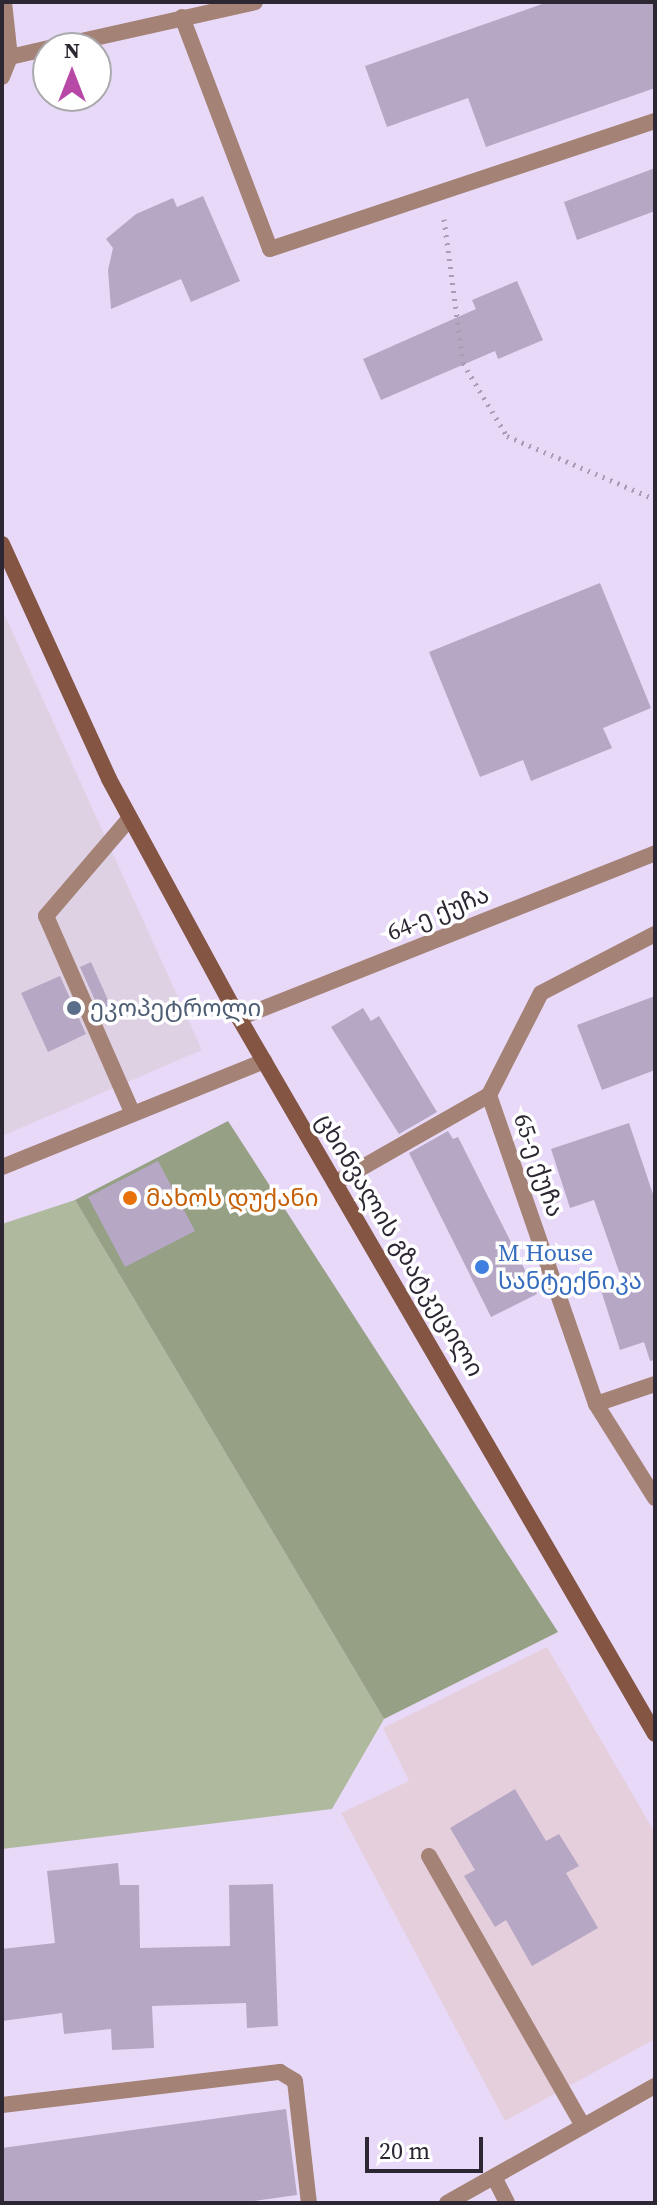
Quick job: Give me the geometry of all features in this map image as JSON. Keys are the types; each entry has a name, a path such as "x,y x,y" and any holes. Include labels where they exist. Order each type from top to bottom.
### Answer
{"main road":[{"name":"ცხინვალის გზატკეცილი","path":"2,544 109,779 239,1018 655,1734"}],"street":[{"path":"2,77 10,57 4,2"},
{"path":"112,33 255,2"},
{"path":"182,17 270,249 655,121"},
{"path":"10,57 32,52"},
{"path":"130,818 46,916 133,1114"},
{"name":"64-ე ქუჩა","path":"239,1018 655,853"},
{"path":"489,1095 541,993 655,934"},
{"path":"2,1167 264,1061"},
{"name":"65-ე ქუჩა","path":"335,1183 489,1095 596,1404 655,1498"},
{"path":"596,1404 655,1384"},
{"path":"429,1856 583,2126"},
{"path":"2,2105 280,2072 295,2081 309,2203"},
{"path":"447,2203 655,2086"},
{"path":"494,2177 507,2203"}],"path":[{"path":"441,192 463,363 507,436 655,499"}],"shaded area":[{"path":"2,609 202,1050 2,1136"},
{"path":"547,1647 655,1833 655,2039 505,2121 341,1813 409,1781 383,1728"}],"green space":[{"path":"228,1121 558,1632 384,1719 75,1200"},
{"path":"75,1200 384,1719 332,1809 2,1849 2,1224"}],"building":[{"path":"548,2 655,2 655,88 486,147 468,98 387,127 365,66"},
{"path":"655,168 655,211 577,240 564,202"},
{"path":"203,196 240,281 191,302 181,279 111,309 108,270 113,248 106,239 136,214 173,198 177,207"},
{"path":"517,281 543,340 498,359 495,351 381,400 363,359 476,309 472,300"},
{"path":"600,583 651,708 603,728 612,748 531,781 523,760 480,777 429,652"},
{"path":"91,962 117,1020 106,1025 80,967"},
{"path":"60,976 86,1034 48,1052 21,993"},
{"path":"655,996 655,1070 602,1090 577,1025"},
{"path":"363,1008 371,1021 379,1016 437,1112 399,1134 331,1027"},
{"path":"629,1123 655,1200 655,1360 650,1361 644,1342 620,1350 600,1287 622,1280 594,1200 570,1208 551,1149"},
{"path":"448,1131 453,1139 458,1137 537,1294 491,1317 409,1153"},
{"path":"158,1161 195,1231 125,1267 88,1197"},
{"path":"515,1789 546,1841 559,1834 579,1866 566,1873 598,1928 532,1966 506,1920 495,1927 464,1876 475,1870 450,1828"},
{"path":"118,1863 120,1885 139,1885 140,1948 230,1946 229,1885 273,1884 278,2026 247,2028 246,2003 152,2006 154,2048 112,2050 111,2029 64,2034 62,2013 2,2021 2,1949 55,1943 47,1871"},
{"path":"286,2109 297,2195 240,2203 2,2203 2,2148"}],"place":[{"name":"ეკოპეტროლი","path":"74,1008"},
{"name":"მახოს დუქანი","path":"130,1198"},
{"name":"M House სანტექნიკა","path":"482,1267"}]}
